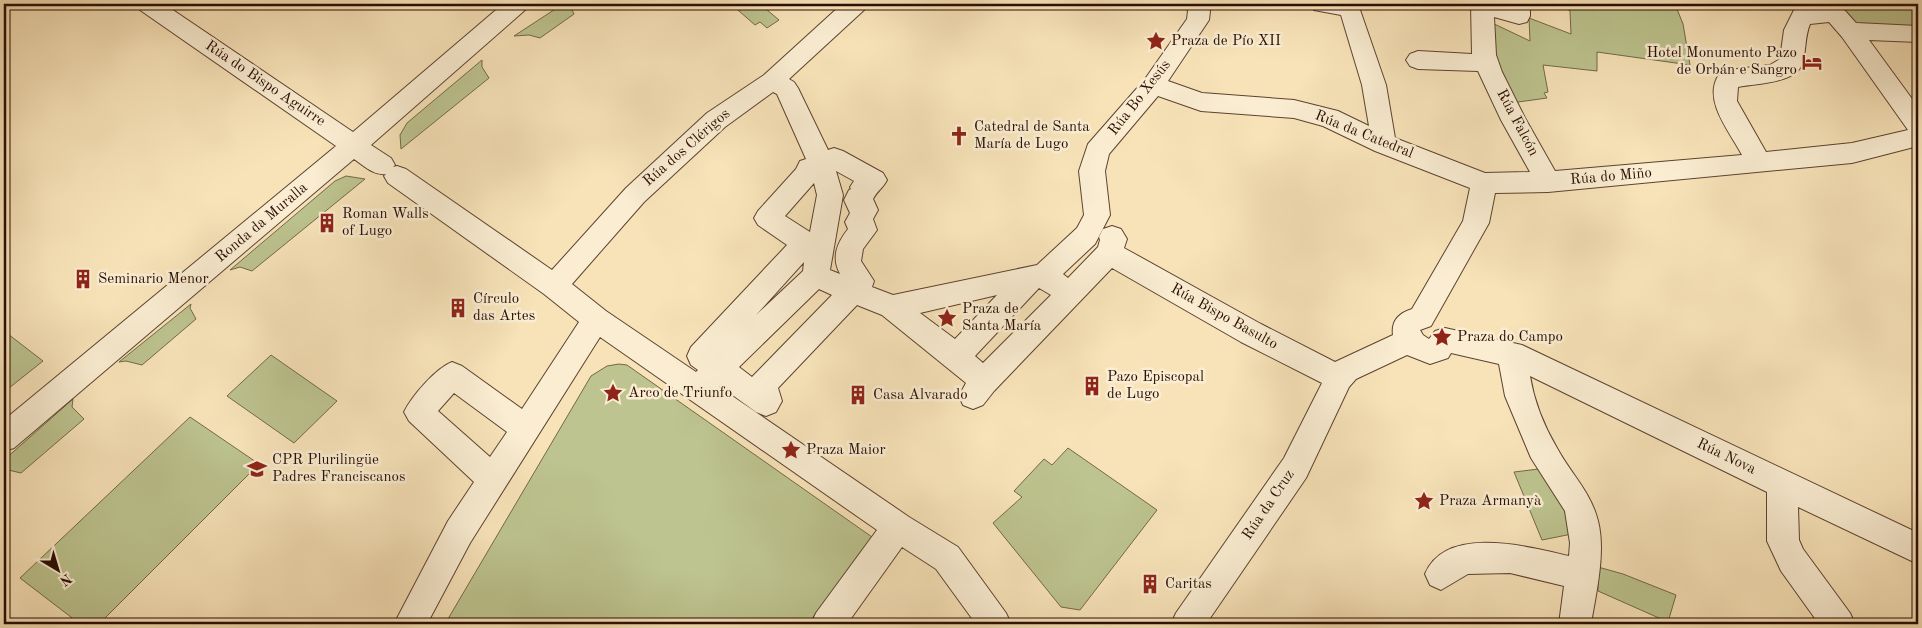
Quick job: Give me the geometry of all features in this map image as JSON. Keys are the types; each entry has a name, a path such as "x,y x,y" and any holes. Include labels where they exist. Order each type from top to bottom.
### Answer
{"street":[{"name":"Rúa do Bispo Aguirre","path":"148,4 354,145 588,312"},
{"name":"Ronda da Muralla","path":"4,438 354,145 517,4"},
{"name":"Rúa dos Clérigos","path":"554,286 642,188 716,120 772,81 856,4"},
{"path":"1322,4 1350,8 1374,84 1384,144"},
{"name":"Rúa Falcón","path":"1519,4 1520,16 1482,4 1484,55 1506,106 1548,182"},
{"name":"Rúa Bo Xesús","path":"1102,237 1097,215 1092,171 1097,151 1153,85 1196,12"},
{"path":"1759,163 1725,101 1726,82 1737,78 1775,73 1790,63 1796,30 1802,16 1837,16 1918,34"},
{"path":"1837,16 1918,125"},
{"path":"1418,60 1487,63"},
{"path":"698,389 815,276 830,195 821,163 786,88 772,81"},
{"name":"Rúa da Catedral","path":"1153,85 1201,102 1294,109 1329,118 1384,144 1484,183"},
{"name":"Rúa do Miño","path":"1484,183 1548,182 1759,163 1852,153 1918,137"},
{"path":"834,158 874,180 863,186 865,188 862,196 858,197 857,200 861,200 862,211 865,210 858,222 861,221 864,230 852,244 848,253 850,270 861,281 852,291 763,385 768,401 766,403 702,356 805,243 766,218 808,173 809,168 834,158"},
{"path":"1339,378 1346,370 1415,329 1476,223 1484,183"},
{"path":"815,276 892,307 956,357 979,389 1070,294 1102,237"},
{"path":"956,357 1038,276 1102,237"},
{"name":"Rúa Bispo Basulto","path":"1102,237 1251,333 1339,378"},
{"path":"892,307 1038,276 1070,294"},
{"path":"410,624 459,532 525,428 588,312 898,527 947,558 995,624"},
{"path":"1415,329 1417,348 1428,351 1438,350 1445,340 1523,359 1519,396 1546,458 1578,505 1583,522 1586,543 1575,624"},
{"name":"Rúa Nova","path":"1523,359 1918,549"},
{"path":"493,479 419,412 452,375 525,428"},
{"name":"Rúa da Cruz","path":"1187,624 1295,468 1339,378"},
{"path":"1782,484 1783,542 1792,560 1838,624"},
{"path":"827,624 898,527"},
{"path":"1441,574 1464,559 1510,558 1582,574"}],"green space":[{"path":"563,4 569,4 574,14 540,38 529,35 514,36"},
{"path":"731,4 760,4 779,20 767,28 760,22 755,25"},
{"path":"1560,4 1675,4 1683,24 1690,65 1597,52 1597,71 1543,65 1548,92 1544,93 1547,98 1511,103 1496,70 1488,21 1530,41 1529,18 1571,34 1570,11"},
{"path":"1840,4 1912,4 1918,12 1918,33 1856,28"},
{"path":"482,60 482,67 489,78 401,149 400,135 407,123"},
{"path":"346,176 365,179 252,271 240,267 230,270 335,181"},
{"path":"191,304 190,308 196,319 142,365 126,361 119,362"},
{"path":"4,331 43,361 4,392"},
{"path":"271,355 337,401 294,443 227,396"},
{"name":"Praza Maior","path":"627,365 872,537 808,624 445,624 591,376 607,366"},
{"path":"73,399 72,407 84,419 21,473 4,469 4,460"},
{"path":"190,417 259,464 99,624 80,624 20,578"},
{"path":"1068,448 1157,510 1080,610 1061,607 993,523 1022,497 1014,491 1044,459 1052,465"},
{"path":"1547,468 1577,533 1542,540 1514,472"},
{"path":"1598,567 1623,574 1676,595 1668,622 1598,591"}],"place":[{"name":"Praza de Pío XII","path":"1156,41"},
{"name":"Hotel Monumento Pazo de Orbán e Sangro","path":"1812,62"},
{"name":"Catedral de Santa María de Lugo","path":"959,136"},
{"name":"Roman Walls of Lugo","path":"327,223"},
{"name":"Seminario Menor","path":"83,279"},
{"name":"Círculo das Artes","path":"458,308"},
{"name":"Praza de Santa María","path":"947,318"},
{"name":"Praza do Campo","path":"1442,337"},
{"name":"Pazo Episcopal de Lugo","path":"1092,386"},
{"name":"Arco de Triunfo","path":"613,393"},
{"name":"Casa Alvarado","path":"858,395"},
{"name":"Praza Maior","path":"791,450"},
{"name":"CPR Plurilingüe Padres Franciscanos","path":"257,469"},
{"name":"Praza Armanyà","path":"1424,501"},
{"name":"Caritas","path":"1150,584"}]}
